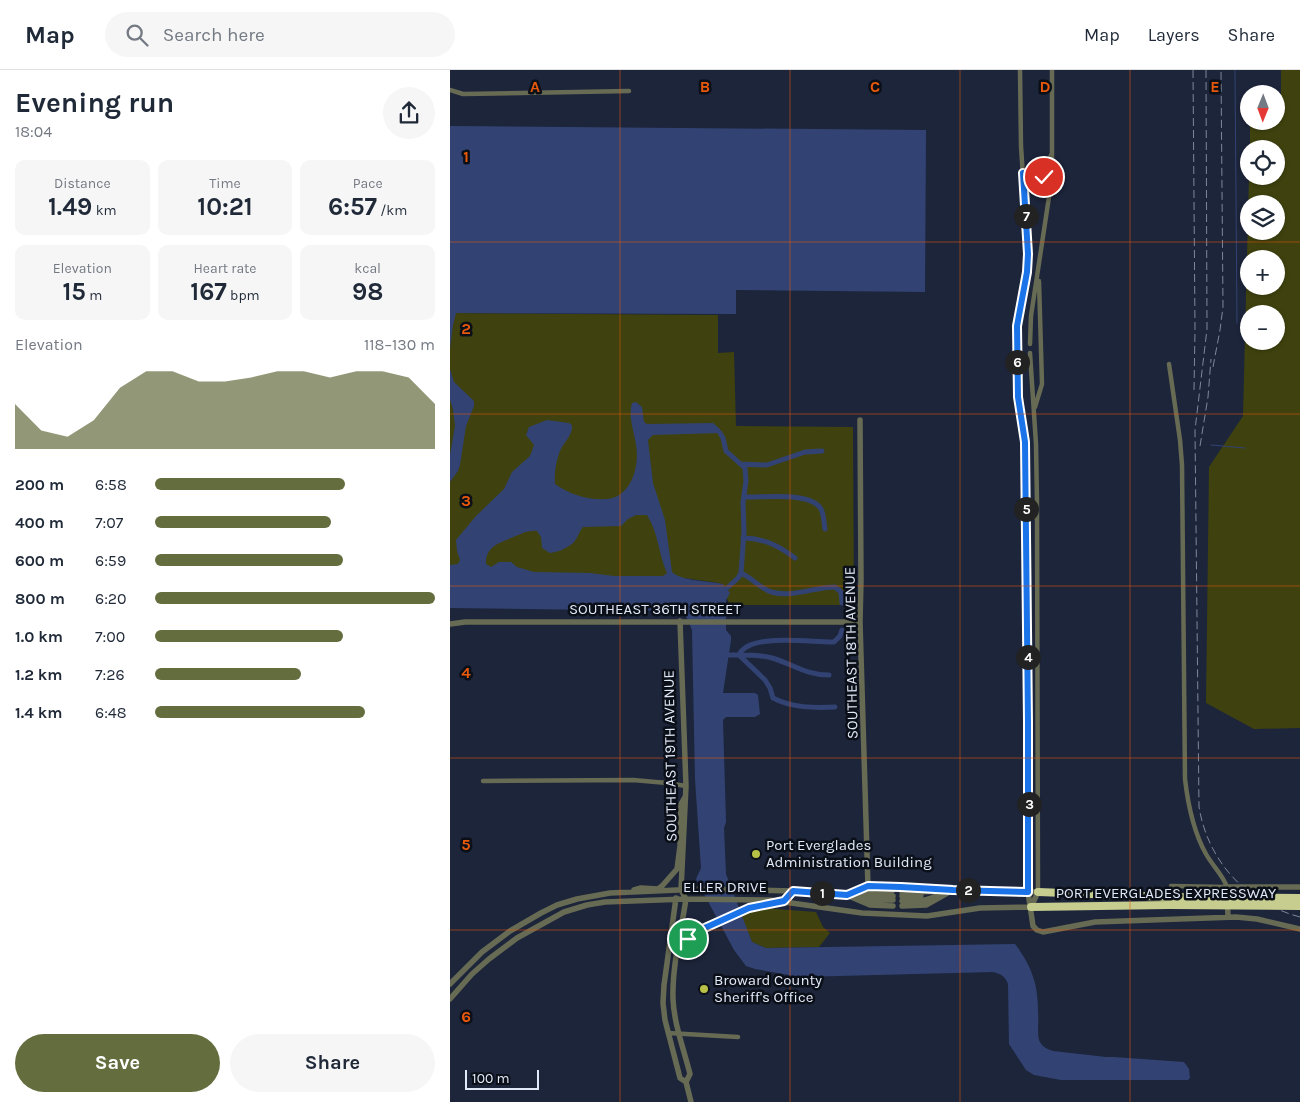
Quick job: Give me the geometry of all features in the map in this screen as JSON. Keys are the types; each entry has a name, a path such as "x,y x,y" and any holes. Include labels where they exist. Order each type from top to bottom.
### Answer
{"highway":[{"name":"PORT EVERGLADES EXPRESSWAY","path":"1038,892 1169,901 1300,906"},
{"name":"PORT EVERGLADES EXPRESSWAY","path":"1031,907 1300,898"}],"street":[{"path":"1020,70 1028,263 1017,326 1018,397 1025,442 1029,813 1028,892 1033,926 1043,932 1095,922 1228,917 1257,919 1300,929"},
{"path":"1030,344 1031,316 1052,177 1052,70"},
{"path":"450,90 463,94 629,91"},
{"path":"1023,173 1031,180 1041,180 1046,173 1052,150"},
{"path":"1034,410 1042,384 1038,270"},
{"path":"1030,353 1034,410 1037,521 1038,892 1031,907"},
{"path":"1168,364 1182,465 1185,779 1189,808 1197,834 1207,857 1227,887 1228,917"},
{"name":"SOUTHEAST 18TH AVENUE","path":"860,420 862,580 860,622 868,886"},
{"path":"1026,504 1033,509 1037,521"},
{"name":"SOUTHEAST 19TH AVENUE","path":"683,621 686,786 681,890 675,900 663,994 668,1034 680,1078 686,1082"},
{"name":"SOUTHEAST 36TH STREET","path":"450,624 466,622 860,622"},
{"path":"483,781 633,780 686,786"},
{"path":"626,892 640,888 658,888 675,873 680,846 681,804 685,797"},
{"name":"ELLER DRIVE","path":"847,895 868,886 1038,892"},
{"path":"1171,886 1300,887"},
{"name":"ELLER DRIVE","path":"450,984 465,967 495,942 541,912 577,899 600,894 700,889 793,891 892,898 870,905 847,895"},
{"name":"SOUTHEAST 19TH AVENUE","path":"681,890 686,900 675,966 673,999 690,1074 686,1082 691,1102"},
{"name":"ELLER DRIVE","path":"953,890 926,905 902,899 923,895 953,890"},
{"path":"675,966 683,946 698,931 759,904 784,901 793,891"},
{"name":"ELLER DRIVE","path":"450,1000 472,974 502,948 532,928 564,912 605,902 743,899 784,901 870,914 927,916 980,908 1031,907"},
{"path":"870,905 870,914"},
{"path":"668,1034 738,1037"}],"shaded area":[{"path":"1281,70 1300,70 1300,728 1254,729 1206,703 1209,467 1243,416 1245,350 1285,350 1285,305 1246,305 1246,295 1285,295 1285,250 1247,250 1247,240 1285,240 1285,195 1249,195 1249,185 1285,185 1285,140 1250,140 1250,130 1285,130 1285,85 1281,85"},
{"path":"450,313 718,315 718,353 734,352 736,426 853,427 854,605 730,605 719,583 684,578 450,575"},
{"path":"762,908 816,912 823,927 830,933 819,947 766,948 752,942 741,915"}],"water":[{"path":"450,126 926,130 925,292 736,290 736,314 456,313 450,349"},
{"path":"450,369 454,382 474,401 474,406 466,426 460,465 450,482 450,455 455,426 450,400"},
{"path":"636,402 642,407 644,422 647,424 713,423 720,429 720,433 653,435 648,440 653,483 665,520 672,572 689,579 723,584 730,593 726,600 726,630 731,636 731,640 723,693 755,693 758,695 760,714 755,717 726,717 723,720 726,874 752,942 766,948 1015,944 1026,960 1033,976 1038,1002 1038,1037 1045,1047 1053,1051 1106,1057 1184,1062 1189,1069 1190,1078 1188,1080 1061,1080 1034,1075 1026,1070 1009,1044 1008,984 1006,979 993,972 800,977 746,966 734,950 696,879 701,868 695,779 692,630 686,616 677,611 450,608 450,565 458,564 460,560 456,540 476,516 504,489 512,472 530,456 534,445 526,435 529,427 547,420 572,425 571,432 557,459 555,484 573,494 586,498 606,499 615,497 628,487 637,462 631,419 632,403","holes":["636,515 647,515 654,529 667,573 663,576 614,576 590,573 534,572 517,567 511,562 499,562 491,567 486,564 486,558 493,547 526,532 537,531 541,537 542,548 550,553 572,544 583,527 621,526 628,519"]}],"waterway":[{"path":"1235,70 1237,323"},
{"path":"720,433 726,451 745,468 746,481 743,502 744,532 741,573 727,588"},
{"path":"1211,445 1245,448"},
{"path":"741,464 767,465 805,452 822,451"},
{"path":"744,497 786,497 816,503 821,509 825,529"},
{"path":"743,538 758,539 783,550 795,558"},
{"path":"741,573 767,590 779,594 835,587 841,592 842,603"},
{"path":"835,707 796,706 773,698 765,680 739,655 745,648 755,643 768,641 834,642 840,636 842,630"},
{"path":"728,655 767,657 806,671 829,675"}],"railway":[{"path":"1193,70 1194,390"},
{"path":"1206,70 1207,329 1195,430 1199,807 1211,845 1233,877 1247,891 1263,902 1281,911 1300,917"},
{"path":"1213,367 1223,307 1221,70"},
{"path":"1200,446 1208,397 1211,359"}],"place":[{"name":"Port Everglades Administration Building","path":"756,854"},
{"name":"Broward County Sheriff's Office","path":"704,989"}],"route":[{"path":"688,939 698,931 759,904 784,901 793,891 847,895 868,886 1028,892 1025,442 1018,397 1017,326 1027,272 1028,254 1023,173 1027,178 1034,181 1041,180 1044,177"}]}
